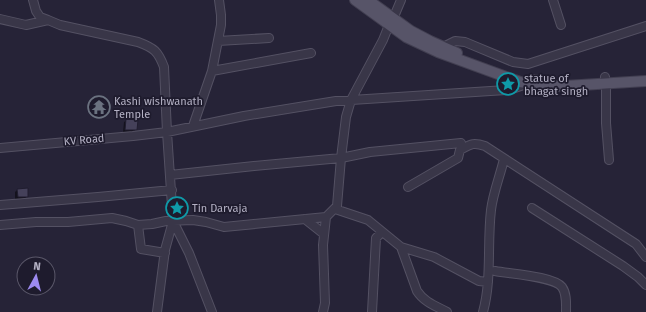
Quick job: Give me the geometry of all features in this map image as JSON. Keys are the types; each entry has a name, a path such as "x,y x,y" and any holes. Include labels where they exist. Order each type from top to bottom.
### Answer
{"main road":[{"path":"355,0 391,22 430,41 465,56 526,78 531,82"},
{"path":"368,0 406,37 438,52 504,77 545,86 558,86 646,74"},
{"path":"605,80 646,81"}],"street":[{"path":"33,0 36,11 40,16 60,25 147,45 155,50 164,67 173,221 164,253 157,312"},
{"path":"193,126 212,71 221,25 220,0"},
{"path":"0,225 36,222 68,222 112,218 138,225 166,221 193,220 224,227 326,217 337,206 346,117 350,100 383,40 401,0"},
{"path":"553,0 561,25"},
{"path":"0,19 26,26 48,20"},
{"path":"443,47 455,41 465,42 513,62 528,64 646,26"},
{"path":"218,41 269,38"},
{"path":"212,71 311,54"},
{"path":"605,80 609,160"},
{"name":"KV Road","path":"0,148 167,132 193,126 336,101 506,90 518,88 531,82"},
{"path":"170,175 341,158 370,152 461,143"},
{"path":"408,187 458,158 460,150 471,144 485,146 636,244 646,257"},
{"path":"483,312 488,282 492,205 504,159"},
{"path":"0,205 98,198 172,190"},
{"path":"532,208 638,276 646,285"},
{"path":"335,209 368,220 401,247 434,257 479,281 488,282"},
{"path":"323,312 325,303 323,245 326,217"},
{"path":"305,219 324,234"},
{"path":"173,221 189,253 212,312"},
{"path":"138,225 141,249 164,253"},
{"path":"372,312 376,238 382,232"},
{"path":"401,247 420,294 426,300 447,312"},
{"path":"495,271 542,278 561,286 565,294 566,312"}],"building":[{"path":"126,119 138,120 137,130 125,130"},
{"path":"28,188 28,197 18,197 17,189"}],"place":[{"name":"statue of bhagat singh","path":"508,84"},
{"name":"Kashi wishwanath Temple","path":"99,107"},
{"name":"Tin Darvaja","path":"177,208"}]}
